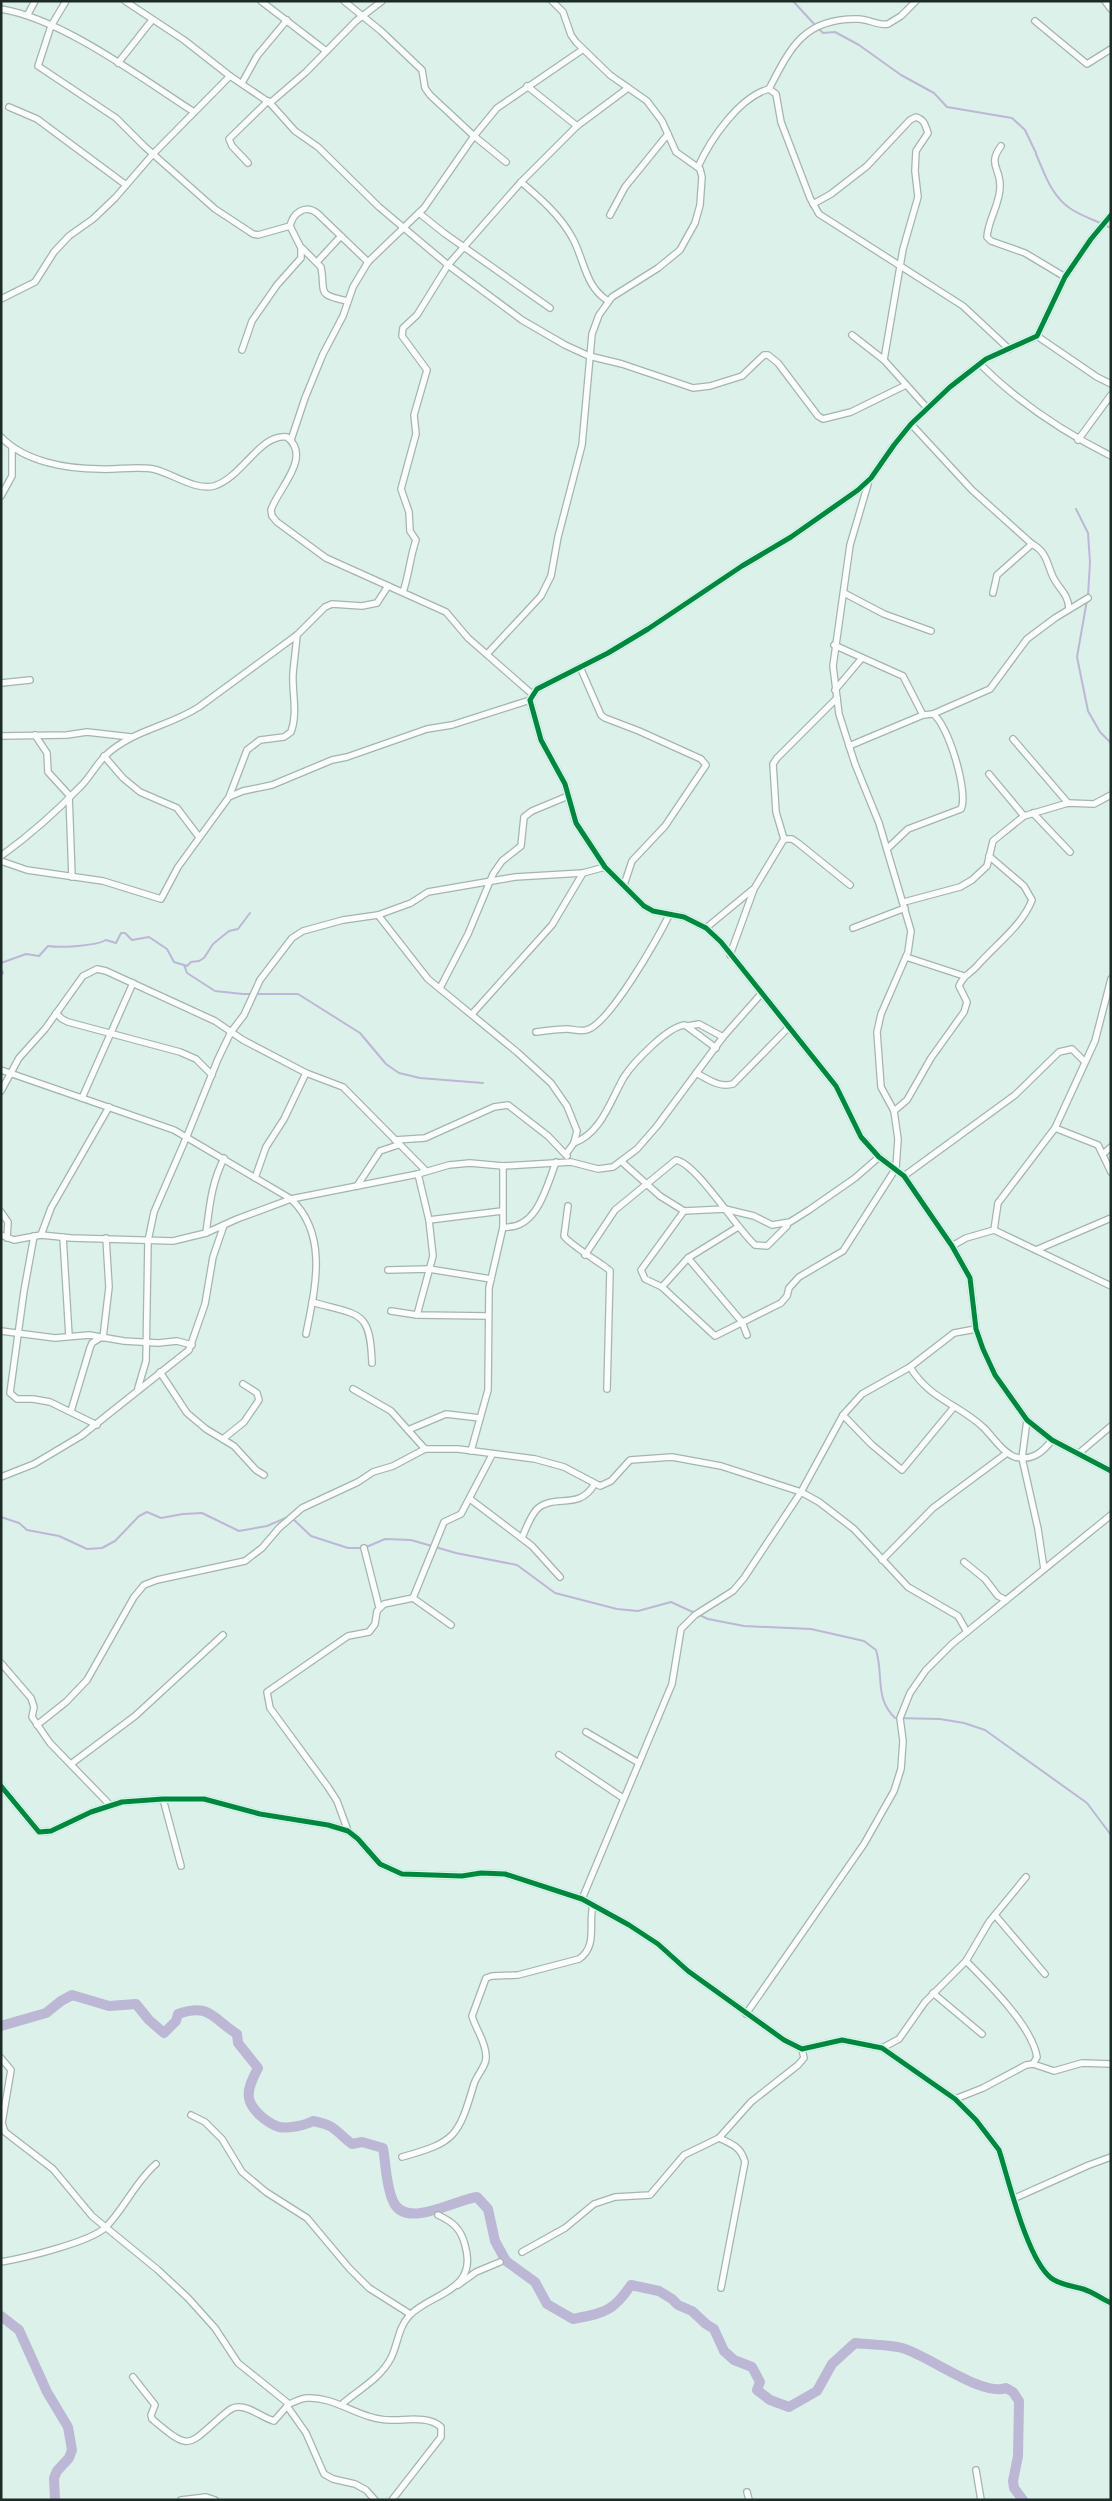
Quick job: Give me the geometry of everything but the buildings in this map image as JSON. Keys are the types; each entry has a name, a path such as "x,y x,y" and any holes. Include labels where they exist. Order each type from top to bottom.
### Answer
{"street":[{"path":"28,14 35,1"},
{"path":"66,1 51,26 38,66 116,118 215,209 252,234 258,235 290,226"},
{"path":"124,1 184,40 230,76 269,102 295,131 318,147 379,207 448,266 522,320 565,346 589,356 622,364 684,386 700,388 742,376 760,359 768,355 778,363 818,416 823,419 858,408 906,385"},
{"path":"261,1 326,51"},
{"path":"344,1 422,70 424,88 474,136 506,162"},
{"path":"248,163 232,146 229,139 326,51 362,15 382,1"},
{"path":"487,654 541,596 551,576 558,537 582,444 587,406 592,334 608,301 670,259 687,240 695,223 700,205 702,177 698,167 676,152 668,134 648,101 628,88 582,50 571,35 563,12 552,1"},
{"path":"698,167 705,151 722,127 748,99 769,88 784,59 811,28 824,23 857,19 888,24 902,16 916,1"},
{"path":"1105,1 1111,8"},
{"path":"1,8 28,14 72,35 194,112"},
{"path":"118,64 152,20"},
{"path":"242,84 257,56 287,20"},
{"path":"1035,21 1087,64 1111,49"},
{"path":"290,440 323,354 336,331 356,281 368,262 420,213 474,136 497,108 582,50"},
{"path":"1,299 35,282 60,245 73,231 93,219 153,154 230,76"},
{"path":"527,86 577,126"},
{"path":"403,592 410,564 410,553 416,540 410,530 409,512 401,489 416,434 414,415 427,370 402,336 403,328 417,315 448,266 464,246 521,182 577,126 628,88"},
{"path":"769,88 776,94 780,122 813,204 824,219 963,306 1010,349"},
{"path":"9,107 37,119 126,185"},
{"path":"813,204 831,194 867,166 910,120 916,117 926,124 928,133 916,151 915,171 918,197 900,267 884,360"},
{"path":"610,215 625,187 668,134"},
{"path":"1001,146 994,155 994,164 1000,177 1000,188 987,237 991,241 1025,254 1066,277"},
{"path":"521,182 540,198 566,227 574,240 594,290 608,301"},
{"path":"242,350 252,320 277,285 298,264 302,253 301,248 290,226 292,220 298,214 309,208 368,262"},
{"path":"420,213 444,233 550,308"},
{"path":"684,1211 641,1270 645,1279 662,1287 715,1336 781,1303 787,1296 789,1288 799,1278 843,1251 875,1205 896,1168 898,1139 894,1111 881,1087 877,1032 881,1014 911,943 911,931 905,905 887,849 839,714 835,690 834,645 844,593 853,527 868,482 911,424 927,408 980,364 1037,336 1066,277 1091,239 1111,215"},
{"path":"317,262 341,236"},
{"path":"301,248 321,267 322,290 324,293 347,301"},
{"path":"852,335 884,360 927,408"},
{"path":"1037,336 1097,377 1111,384"},
{"path":"980,364 1026,406 1078,440 1111,456"},
{"path":"1078,440 1111,395"},
{"path":"911,424 972,490 1046,556 1053,577 1068,597 1069,608"},
{"path":"1,437 12,447 34,458 63,466 99,470 152,469 199,486 209,486 236,473 271,440 280,436 290,440 297,455 294,466 273,504 272,516 277,522 326,558 446,612 468,638 531,697 541,740 565,784 581,833 605,867 644,906 653,911 684,917 706,928 721,942 836,1086 861,1137 879,1157 896,1168 904,1176 952,1246 970,1278 976,1329 995,1375 1027,1420 1052,1440 1111,1471"},
{"path":"1,496 12,476 12,447"},
{"path":"229,797 243,791 272,785 315,766 427,729 452,724 531,697 541,686 580,667 648,629 742,566 791,538 868,482"},
{"path":"993,593 997,575 1032,544"},
{"path":"1,856 70,798 104,756 131,736 184,717 297,634 328,605 362,606 377,603 388,586"},
{"path":"844,593 892,618 931,631"},
{"path":"850,746 923,715 933,714 990,689 1027,639 1069,608 1088,598"},
{"path":"1,861 27,870 103,881 134,889 159,900 199,837 229,797 248,747 260,740 284,737 291,732 295,686 293,674 297,634"},
{"path":"834,645 903,676 923,715"},
{"path":"835,690 862,658"},
{"path":"580,667 601,715 701,759 706,765 700,776 680,801 666,826 632,861 624,885"},
{"path":"1,682 30,680"},
{"path":"730,955 754,889 784,838 776,812 774,764 776,758 837,698"},
{"path":"887,849 908,829 956,812 963,804 961,783 953,753 939,720 933,714"},
{"path":"1,736 87,732 131,736"},
{"path":"35,735 47,753 48,772 67,791 70,798 72,877"},
{"path":"1013,739 1068,803"},
{"path":"104,756 123,778 140,792 177,808 199,837"},
{"path":"989,774 1024,816"},
{"path":"853,928 905,905 960,887 981,874 987,866 993,841 1024,816 1068,803 1094,804 1111,795"},
{"path":"440,988 468,934 488,883 502,861 521,846 524,817 532,811 568,796"},
{"path":"1032,813 1070,852"},
{"path":"784,838 792,839 798,843 850,885"},
{"path":"894,1111 908,1100 932,1058 964,1012 968,1002 959,986 964,976 975,968 1022,919 1032,900 1024,886 989,856"},
{"path":"138,1388 146,1361 148,1241 154,1212 231,1032 244,1015 260,980 292,938 303,932 343,920 378,915 411,903 428,892 515,877 583,873 605,867"},
{"path":"472,1014 552,925 583,873"},
{"path":"706,928 754,889"},
{"path":"378,915 428,979 517,1052 560,1094 577,1131 574,1143 566,1154"},
{"path":"536,1032 559,1029 586,1030 599,1023 609,1012 654,945 669,915"},
{"path":"906,957 964,976"},
{"path":"1,1092 19,1058 83,976 97,969 106,970 215,1021 264,1052 306,1073 343,1087 426,1171"},
{"path":"994,1230 998,1203 1055,1128 1084,1061 1095,1041 1111,979"},
{"path":"82,1098 132,983"},
{"path":"1,1212 8,1222 4,1236 21,1240 38,1235 173,1241 206,1233 291,1199 470,1163 503,1166 571,1162 598,1169 613,1167 622,1162 657,1126 723,1037 762,994"},
{"path":"56,1013 68,1022 180,1052 196,1059 212,1075"},
{"path":"574,1143 585,1138 604,1117 625,1076 659,1039 682,1024 688,1026 716,1048"},
{"path":"688,1026 699,1024 723,1037"},
{"path":"696,1073 718,1085 733,1084 788,1028"},
{"path":"904,1176 1015,1095 1059,1052 1072,1049 1084,1061"},
{"path":"1,1070 188,1136 291,1199 304,1213 316,1251 317,1278 306,1334"},
{"path":"255,1178 266,1148 284,1119 306,1073"},
{"path":"357,1186 380,1151 397,1142 425,1138 494,1107 508,1105 548,1136 566,1154 571,1162"},
{"path":"97,1425 71,1411 41,1400 12,1397 10,1393 18,1335 38,1235 108,1107"},
{"path":"1055,1128 1098,1145 1111,1172"},
{"path":"1103,1154 1111,1147"},
{"path":"622,1162 646,1184 684,1211 725,1209 754,1216 772,1225 785,1224 830,1197 879,1157"},
{"path":"206,1233 214,1179 224,1158"},
{"path":"585,1255 615,1210 673,1162 679,1160 725,1209 738,1228 755,1245 762,1247 774,1241 787,1226"},
{"path":"503,1227 517,1227 528,1219 543,1198 556,1162"},
{"path":"471,1451 488,1390 490,1279 503,1227 503,1166"},
{"path":"417,1315 433,1256 429,1220 418,1174"},
{"path":"568,1206 564,1236 585,1255 607,1267 610,1271 607,1390"},
{"path":"429,1220 502,1211"},
{"path":"1036,1250 1111,1218"},
{"path":"1,1477 34,1464 97,1425 138,1388 184,1355 192,1344 205,1304 213,1257 224,1225"},
{"path":"662,1287 688,1258 738,1228"},
{"path":"952,1246 966,1238 994,1230 1111,1286"},
{"path":"63,1237 69,1336"},
{"path":"101,1338 109,1287 106,1238"},
{"path":"688,1258 742,1322 747,1335"},
{"path":"388,1270 429,1269 490,1279"},
{"path":"312,1302 362,1319 369,1328 372,1339 372,1363"},
{"path":"392,1311 417,1315 488,1316"},
{"path":"582,1900 672,1684 681,1629 695,1615 733,1591 801,1492 843,1415 868,1390 910,1367 954,1333 976,1329"},
{"path":"1,1332 56,1338 69,1336 145,1342 177,1341 192,1344"},
{"path":"71,1411 92,1343 101,1338"},
{"path":"910,1367 923,1386 954,1408 971,1416 1007,1453 1022,1458 1038,1454 1052,1440"},
{"path":"160,1372 187,1413 234,1446 256,1470 264,1475"},
{"path":"223,1439 244,1422 259,1400 257,1394 243,1384"},
{"path":"353,1389 384,1406 425,1449"},
{"path":"843,1415 871,1444 902,1470 954,1408"},
{"path":"408,1430 446,1414 480,1418"},
{"path":"1027,1420 1022,1458 1038,1529 1044,1569"},
{"path":"1078,1454 1111,1426"},
{"path":"37,1725 66,1702 87,1680 134,1597 144,1585 196,1570 245,1561 262,1548 279,1528 302,1508 358,1482 373,1472 393,1466 425,1449 471,1451 555,1463 594,1485 605,1485 630,1460 672,1457 721,1466 801,1492 820,1502 854,1529 908,1587 961,1618 967,1632"},
{"path":"882,1560 933,1508 1007,1453"},
{"path":"413,1598 444,1522 449,1518 459,1516 470,1499 492,1455"},
{"path":"522,1538 532,1516 541,1506 581,1498 594,1485"},
{"path":"470,1499 522,1538 538,1552 560,1577"},
{"path":"746,2014 864,1844 894,1791 901,1769 900,1718 910,1692 926,1670 967,1632 1111,1516"},
{"path":"348,1831 332,1794 270,1708 267,1692 348,1636 369,1632 375,1624 379,1607 364,1548"},
{"path":"964,1562 985,1579 998,1596 1006,1600"},
{"path":"379,1607 413,1598"},
{"path":"413,1598 451,1625"},
{"path":"71,1764 135,1716 223,1635"},
{"path":"1,1664 31,1698 34,1707 32,1714 37,1725 50,1743 110,1805"},
{"path":"586,1732 639,1763"},
{"path":"559,1756 623,1798"},
{"path":"1,1786 39,1832 51,1831 78,1817 110,1805 163,1799 204,1799 260,1814 321,1824 348,1831 358,1839 380,1864 402,1874 462,1876 481,1873 505,1874 593,1905 658,1944 688,1971 768,2031 802,2049 842,2040 882,2048 955,2099 976,2120 1000,2150 1024,2233 1037,2260 1050,2278 1085,2290 1110,2302"},
{"path":"163,1799 182,1866"},
{"path":"882,2048 899,2039 933,1993 966,1961 984,1930 1026,1877"},
{"path":"402,2157 444,2143 451,2138 461,2121 478,2075 486,2063 486,2049 472,2016 483,1982 492,1976 518,1975 584,1956 591,1946 590,1915 593,1905"},
{"path":"996,1915 1045,1974"},
{"path":"955,2099 1033,2064 1036,2059 1036,2053 1026,2034 1001,1998 966,1961"},
{"path":"933,1993 982,2034"},
{"path":"522,2252 565,2228 594,2204 615,2198 650,2195 684,2155 719,2138 751,2102 804,2058 802,2049"},
{"path":"1,2058 11,2070 2,2123 5,2132 53,2169 92,2216 158,2270 188,2298 215,2328 238,2363 288,2405 306,2433 324,2474 333,2480 355,2484 366,2490 375,2500"},
{"path":"1033,2064 1054,2071 1082,2063 1111,2064"},
{"path":"192,2115 205,2122 218,2134 242,2172 307,2218 369,2288 410,2314"},
{"path":"719,2138 738,2147 743,2154 745,2162 721,2288"},
{"path":"1015,2198 1089,2165 1111,2158"},
{"path":"1,2262 72,2243 106,2228 140,2180 156,2164"},
{"path":"438,2215 457,2226 468,2255 468,2267 450,2290"},
{"path":"340,2405 384,2369 391,2358 403,2323 410,2314 476,2272 500,2262"},
{"path":"133,2377 155,2405 151,2415 152,2419 175,2437 192,2442 231,2408 242,2407 274,2420 288,2405 310,2398 340,2405 373,2419 434,2422 441,2427 441,2437 392,2500"},
{"path":"976,2470 981,2500"},
{"path":"747,2492 749,2500"},
{"path":"181,2500 206,2497 215,2500"}],"waterway":[{"path":"793,1 815,25"},
{"path":"819,29 823,33 835,32 859,45 901,75 934,93 947,107 1012,118 1025,130 1036,153"},
{"path":"1036,154 1053,191 1064,204 1080,214 1111,228"},
{"path":"1076,509 1088,533 1090,562 1088,596"},
{"path":"1087,600 1077,657 1088,711 1100,732 1111,743"},
{"path":"1,963 26,954 39,956 48,946 78,946 106,940 116,943 121,933 125,933 132,940 149,937 167,949 174,962 187,966 191,962 204,958 213,944 229,931 238,929 250,913"},
{"path":"184,965 187,973 215,991 243,994 298,994 360,1033 386,1064 399,1073 420,1078 483,1083"},
{"path":"1,969 3,973 1,975"},
{"path":"1,1517 19,1523 27,1530 59,1536 87,1549 102,1548 115,1541 139,1516 147,1512 161,1518 202,1513 239,1531 267,1526 288,1517"},
{"path":"292,1518 311,1536 348,1548 364,1548 385,1539 411,1540 456,1553 517,1565 555,1593 617,1609 638,1611 671,1602 708,1619 744,1626 811,1629 864,1641 876,1650 884,1702 895,1718 940,1719 964,1723 985,1730 1087,1803 1111,1835"},
{"path":"1,2026 46,2013 72,1995 109,2006 136,2004 149,2020 164,2033 176,2021 178,2014 197,2010 204,2011 237,2034 238,2043 258,2068 251,2082 249,2098 250,2103 260,2116 279,2127 297,2126 313,2121 321,2123 332,2127 352,2144 362,2142 383,2148 393,2201 399,2209 408,2213 431,2211 477,2197 488,2209 495,2241 506,2261 535,2282 547,2304 573,2319 607,2310 619,2301 631,2285 659,2291 678,2305 692,2311 714,2329 724,2351 734,2360 752,2367 760,2382 757,2390 770,2400 789,2407 817,2391 832,2364 855,2343 902,2348 983,2387 1006,2388 1013,2392 1019,2401 1018,2456 1013,2481 1014,2488 1023,2500"},
{"path":"1,2316 19,2330 47,2392 68,2427 72,2450 69,2458 57,2471 54,2478 55,2500"}],"cycle path":[{"path":"1111,215 1091,239 1065,277 1037,336 986,359 950,387 911,424 871,478 858,490 791,537 742,566 648,629 608,653 537,689 530,700 541,740 565,784 576,823 605,867 644,906 653,911 684,917 706,928 721,942 836,1086 861,1137 879,1157 904,1176 952,1246 970,1278 976,1329 983,1349 995,1375 1027,1420 1052,1440 1111,1471"},
{"path":"1,1786 39,1832 51,1831 91,1812 122,1802 204,1799 260,1814 328,1825 348,1831 358,1839 380,1864 402,1874 462,1876 481,1873 505,1874 582,1899 629,1925 658,1944 688,1971 784,2040 802,2049 842,2040 882,2048 955,2099 976,2120 999,2150 1020,2218 1034,2254 1042,2268 1051,2278 1062,2284 1087,2290 1111,2303"}]}
